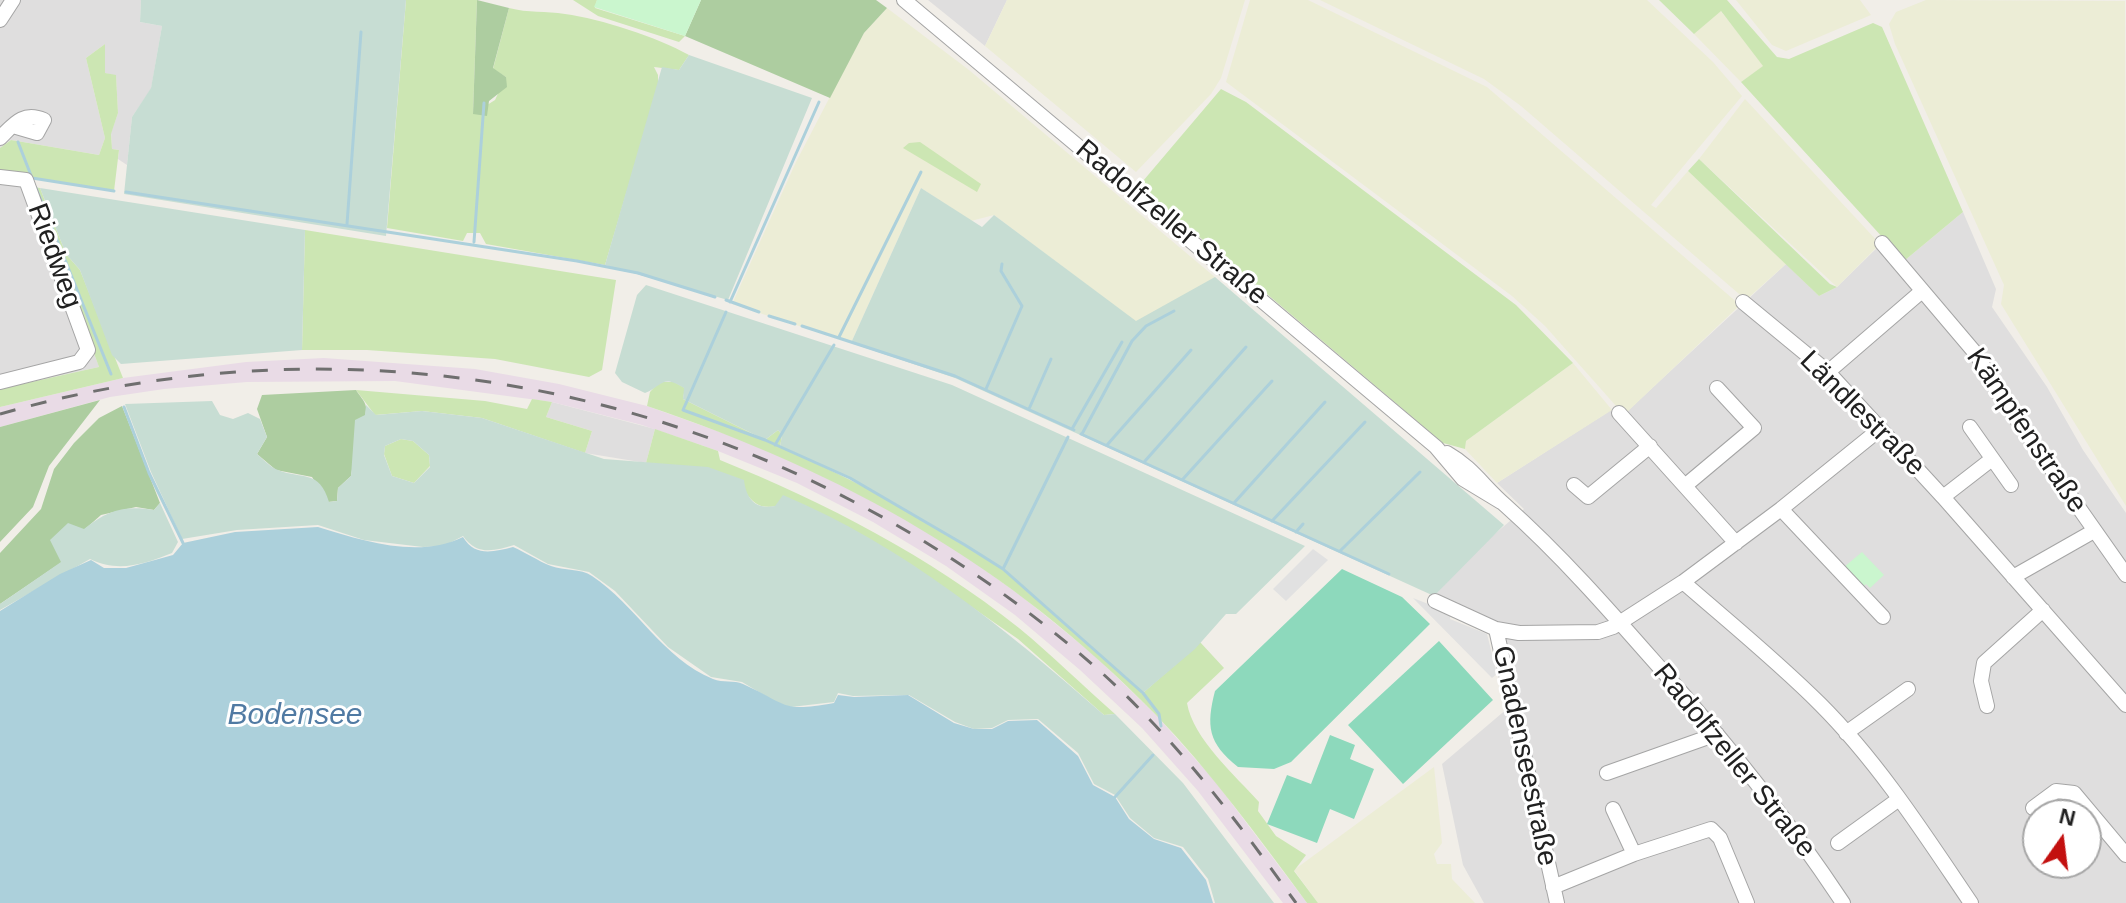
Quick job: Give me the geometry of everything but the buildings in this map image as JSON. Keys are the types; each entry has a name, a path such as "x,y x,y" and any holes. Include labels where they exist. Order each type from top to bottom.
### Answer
{"street":[{"path":"0,20 13,0"},
{"name":"Radolfzeller Straße","path":"904,0 1436,447 1463,479 1501,502 1569,563 1717,734 1778,810 1843,903"},
{"path":"0,138 13,126"},
{"name":"Riedweg","path":"0,177 26,180 86,339 86,356 79,362 0,382"},
{"name":"Kämpfenstraße","path":"1882,243 1977,355 2001,397 2126,575"},
{"path":"1828,372 1922,291"},
{"name":"Ländlestraße","path":"1743,302 1828,372 2126,705"},
{"path":"1686,485 1754,428 1717,388"},
{"path":"1619,413 1736,543"},
{"path":"1970,427 2011,485"},
{"path":"1496,629 1519,633 1598,632 1621,622 1736,543 1880,429"},
{"path":"1574,485 1588,497 1650,446"},
{"name":"Ländlestraße","path":"1943,497 1992,459"},
{"path":"1781,509 1883,617"},
{"path":"2013,577 2094,531"},
{"path":"1683,582 1796,682 1846,733 1899,799 1971,903"},
{"name":"Gnadenseestraße","path":"1435,601 1496,629 1557,903"},
{"path":"1987,706 1981,681 1984,663 2043,610"},
{"path":"1846,733 1908,689"},
{"path":"1607,773 1717,734"},
{"path":"2045,799 2056,791 2074,793 2079,799"},
{"path":"1838,843 1899,799"},
{"path":"1613,809 1634,854"},
{"path":"2102,826 2126,855"},
{"path":"1553,887 1634,854 1711,829 1720,838 1747,903"}],"shaded area":[{"path":"0,0 141,0 140,22 162,26 151,89 132,117 127,165 118,159 119,150 112,149 111,133 118,113 116,76 105,73 105,44 86,58 105,138 99,155 11,140 0,148"},
{"path":"928,0 1007,0 985,46"},
{"path":"0,173 33,187 99,367 0,389"},
{"path":"1963,212 1996,289 1992,307 2047,387 2083,450 2126,513 2126,903 1484,903 1463,865 1442,764 1508,708 1489,629 1434,596 1476,550 1524,509 1497,483 1617,406 1624,414 1786,264 1819,296 1837,287 1882,243 1904,261"},
{"path":"324,358 475,369 559,384 647,406 765,448 882,504 955,548 1094,655 1156,715 1214,780 1307,903 1283,903 1198,791 1142,728 1015,615 946,566 873,522 797,483 718,451 642,425 552,402 395,381 247,382 164,389 110,397 0,427 0,407 123,378 246,362"},
{"path":"552,402 655,429 646,463 585,453 592,431 546,417"},
{"path":"1313,549 1328,560 1286,601 1273,589"},
{"path":"1413,598 1451,613 1450,619 1487,634 1497,674 1492,678"}],"green space":[{"path":"141,0 406,0 386,236 124,194 132,117 151,88 162,26 140,22"},
{"path":"406,0 477,0 473,114 495,100 506,77 493,69 509,8 595,20 645,35 689,55 679,70 654,67 658,86 605,265 486,244 480,233 467,233 463,241 387,228"},
{"path":"477,0 509,8 493,68 506,77 507,87 489,101 487,116 473,114"},
{"path":"573,0 597,0 595,8 685,36 679,42 598,16"},
{"path":"597,0 701,0 685,36 594,7"},
{"path":"701,0 876,0 887,8 864,33 830,98 685,36"},
{"path":"1007,0 1245,0 1221,78 1211,94 1136,172 985,46"},
{"path":"1250,0 1308,0 1487,87 1740,305 1624,415 1545,326 1512,296 1226,82"},
{"path":"1320,0 1647,0 1713,62 1742,96 1651,205 1656,208 1688,171 1786,264 1746,300 1521,106 1484,79"},
{"path":"1659,0 1727,0 1777,57 1789,59 1873,23 1882,27 1963,212 1904,261 1741,82 1763,66 1721,11 1694,34"},
{"path":"1736,0 1860,0 1871,15 1786,51 1772,45"},
{"path":"1926,0 2125,1 2126,506 2001,304 2004,285 1895,44 1889,24 1896,12"},
{"path":"887,8 969,70 1216,278 1136,322 994,215 971,221 921,188 851,343 732,304 796,162 846,66 864,33"},
{"path":"1720,10 1764,66 1741,82 1694,34"},
{"path":"105,44 105,73 116,75 118,113 111,134 112,149 119,150 114,191 0,173 0,148 11,140 99,155 105,138 86,58"},
{"path":"689,55 812,98 728,300 605,265 662,67 679,70"},
{"path":"1221,89 1246,102 1516,305 1573,363 1466,441 1465,449 1443,443 1144,190 1143,181"},
{"path":"1745,99 1880,244 1837,287 1699,159"},
{"path":"920,142 981,184 977,192 903,148 909,143"},
{"path":"1699,159 1830,284 1837,287 1819,296 1688,171"},
{"path":"33,187 40,188 66,254 80,270 123,378 0,407 0,389 99,367"},
{"path":"40,188 305,230 302,350 121,364 112,355 80,270 66,254"},
{"path":"921,188 982,227 994,215 1136,321 1215,277 1504,525 1434,596 955,378 851,343"},
{"path":"305,230 616,280 602,370 589,377 495,359 367,350 302,350"},
{"path":"646,285 952,385 1305,546 1236,614 1226,614 1195,649 1143,693 1003,569 850,478 780,447 782,435 778,430 765,440 683,399 684,388 671,382 645,393 622,382 615,373 637,295"},
{"path":"1573,363 1612,410 1497,483 1465,449 1466,441"},
{"path":"659,382 674,382 685,388 683,399 765,440 778,430 782,435 780,447 893,502 974,550 1038,596 1143,693 1200,642 1224,668 1187,703 1191,717 1206,743 1259,802 1258,811 1276,836 1306,855 1294,871 1318,903 1307,903 1253,830 1176,736 1100,661 1042,612 982,568 856,493 789,461 647,406 650,392"},
{"path":"356,390 485,401 527,409 532,399 552,402 546,417 592,431 585,453 482,418 422,411 375,415"},
{"path":"356,390 366,412 351,476 338,488 337,501 328,502 312,477 276,470 257,454 267,437 257,409 262,395"},
{"path":"100,400 49,466 33,507 0,542 0,427"},
{"path":"212,401 220,415 233,419 248,413 260,419 267,437 257,454 278,470 315,480 329,502 337,501 338,488 351,476 355,420 365,415 366,405 376,415 422,411 482,418 604,459 708,467 744,480 747,493 757,505 775,506 783,495 828,516 912,564 991,621 1104,715 1115,714 1183,783 1274,903 1215,903 1208,879 1183,847 1154,838 1130,818 1115,795 1094,784 1078,753 1038,719 1008,720 992,728 974,729 955,722 909,695 853,696 838,693 834,702 791,707 779,704 742,682 711,677 668,647 615,591 589,572 548,564 514,545 493,550 480,549 463,536 444,546 423,547 364,540 318,525 237,530 182,539 151,472 125,404","holes":["401,439 413,441 429,455 430,467 414,483 392,476 384,455 385,446"]},
{"path":"122,406 160,503 154,510 136,507 101,515 84,530 62,562 0,604 0,553 41,509 54,469 74,443 99,418"},
{"path":"655,429 718,451 720,460 837,513 949,577 1019,628 1115,714 1104,715 1018,639 908,563 775,506 758,505 746,493 646,463"},
{"path":"401,439 413,441 429,455 430,466 414,483 392,476 384,454 385,446"},
{"path":"160,503 178,542 172,553 121,566 90,559 0,610 0,604 61,562 50,540 68,523 84,529 117,510 154,510"},
{"path":"1862,552 1884,575 1870,588 1866,584 1863,587 1844,567"},
{"path":"1342,569 1402,597 1430,624 1291,762 1274,769 1238,767 1220,750 1212,733 1210,724 1215,691"},
{"path":"1439,641 1493,700 1403,784 1348,725"},
{"path":"1330,735 1355,745 1350,759 1374,769 1354,819 1330,809 1317,843 1267,824 1287,775 1311,784"},
{"path":"1434,767 1442,843 1434,854 1437,864 1451,864 1452,879 1475,903 1318,903 1294,870"}],"water":[{"name":"Bodensee","path":"318,527 391,546 428,547 463,537 479,550 513,547 551,566 588,573 608,588 679,659 695,670 717,680 743,684 785,705 803,707 834,703 838,695 908,695 954,723 974,729 992,729 1008,721 1037,720 1078,756 1093,785 1115,797 1129,819 1154,839 1181,848 1206,880 1213,903 0,903 0,611 60,574 91,560 104,568 126,568 173,555 183,543 235,532"}],"waterway":[{"path":"347,224 361,32"},
{"path":"730,302 819,102"},
{"path":"474,242 484,103"},
{"path":"18,142 32,178 114,191"},
{"path":"839,337 921,172"},
{"path":"36,188 111,374"},
{"path":"126,192 577,261 638,273 715,297"},
{"path":"986,389 1022,306 1001,271 1002,264"},
{"path":"726,300 759,312"},
{"path":"1082,434 1132,341 1146,326 1174,311"},
{"path":"726,312 683,410 765,440 850,478 1003,569 1143,693 1159,714 1161,726"},
{"path":"769,316 795,324"},
{"path":"802,326 955,376 1074,430"},
{"path":"1072,429 1122,342"},
{"path":"775,445 834,345"},
{"path":"1145,461 1246,347"},
{"path":"1107,445 1191,350"},
{"path":"1029,409 1051,359"},
{"path":"1183,479 1272,381"},
{"path":"1234,503 1325,402"},
{"path":"124,407 149,473 183,543"},
{"path":"1272,521 1365,422"},
{"path":"1081,434 1389,574"},
{"path":"1003,569 1068,437"},
{"path":"1340,551 1420,472"},
{"path":"1296,532 1303,524"},
{"path":"1115,797 1153,755"}],"railway":[{"path":"0,414 146,382 292,369 436,375 578,399 716,441 849,499 975,574 1093,665 1176,749 1226,809 1296,903"}]}
